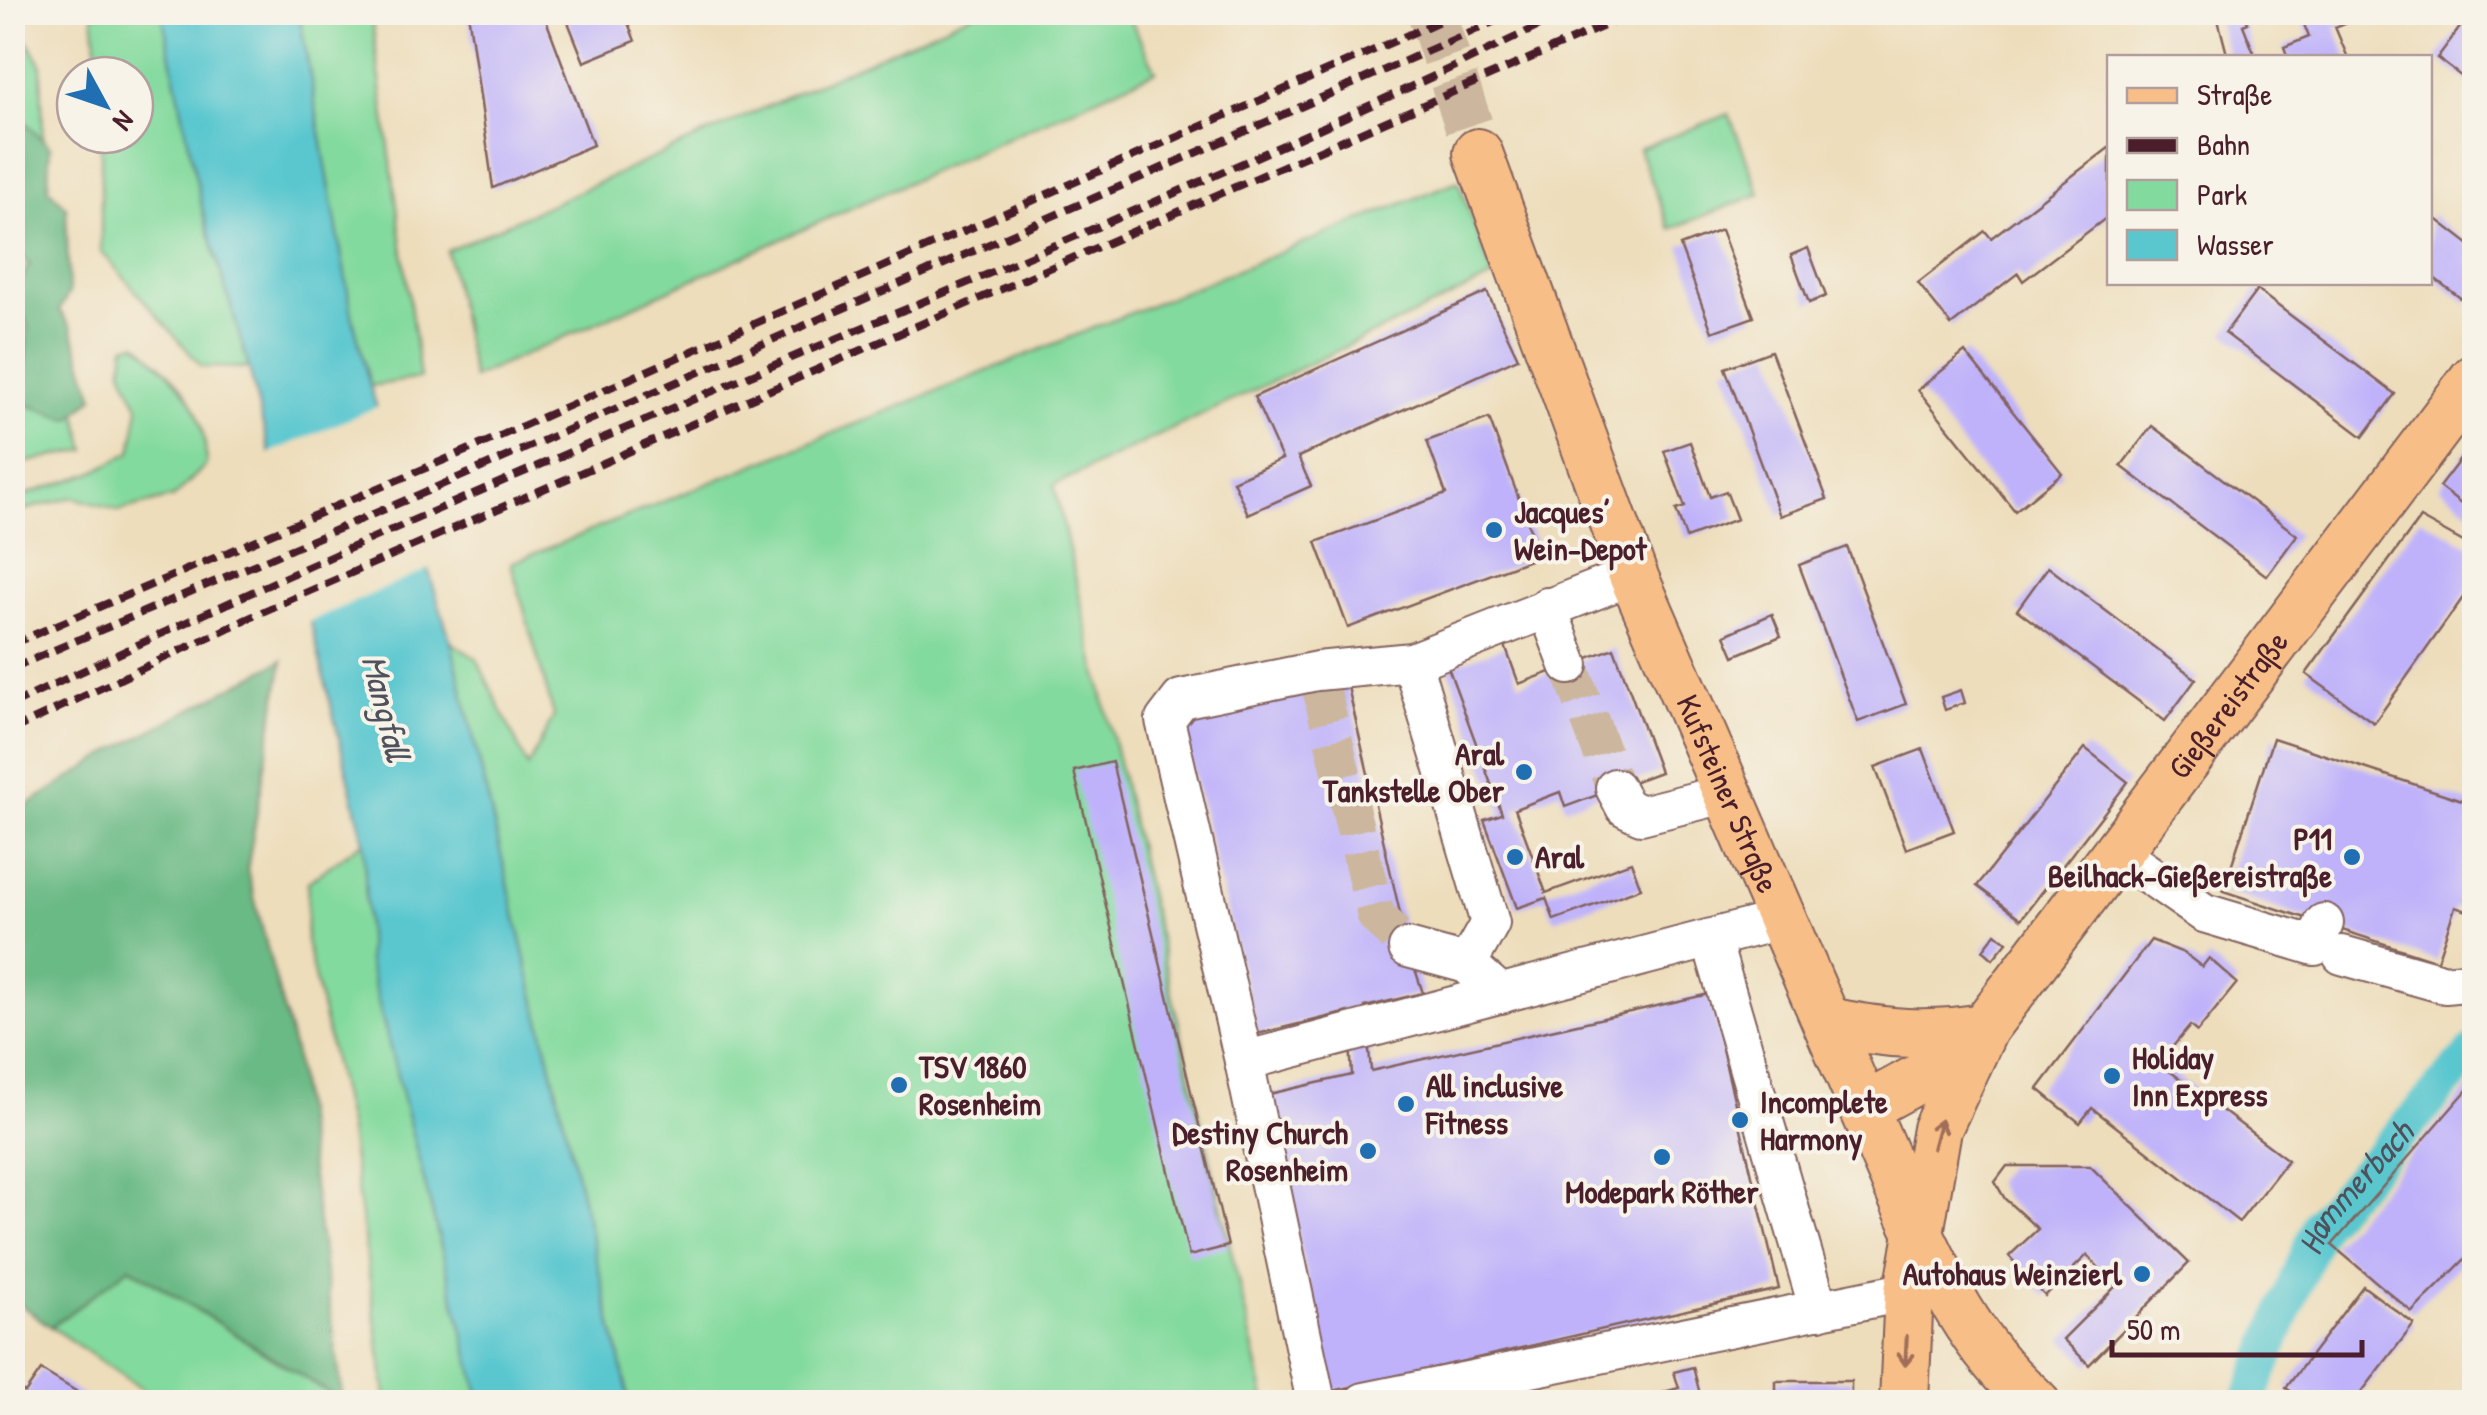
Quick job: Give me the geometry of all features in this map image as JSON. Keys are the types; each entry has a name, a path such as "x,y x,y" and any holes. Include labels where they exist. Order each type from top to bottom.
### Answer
{"main road":[{"name":"Kufsteiner Straße","path":"1478,154 1633,575 1917,1229 1951,1300 2009,1395"},
{"name":"Gießereistraße","path":"1904,1402 1909,1291 1937,1129 1984,1028 2474,380"},
{"path":"1829,1022 1890,1036 1934,1036 1984,1028"},
{"name":"Gießereistraße","path":"1864,1108 1944,1062 1984,1028"}],"lane":[{"path":"1316,1402 1244,1061 1165,720 1181,699 1412,662 1633,575"},
{"path":"1547,607 1568,665"},
{"path":"1412,662 1490,923 1467,964"},
{"path":"1615,788 1626,807 1641,815 1729,793"},
{"path":"2118,852 2204,913 2315,946 2333,939 2445,984 2474,981"},
{"path":"1244,1061 1784,919"},
{"path":"1711,939 1818,1310"},
{"path":"1408,948 1467,964 1501,994"},
{"path":"1364,1402 1909,1291"}],"green space":[{"path":"976,12 1127,13 1156,71 473,378 447,251"},
{"path":"93,13 162,13 203,212 249,368 202,367 101,251 101,155 155,155 155,55 97,55"},
{"path":"299,13 371,13 420,378 370,386 352,315"},
{"path":"12,17 41,63 47,294 86,450 13,465"},
{"path":"13,109 50,147 48,188 66,207 69,293 59,310 71,327 94,397 70,419 25,404 13,406 13,392 23,394 28,325 14,296 30,264 13,248"},
{"path":"1729,114 1760,194 1670,229 1639,149"},
{"name":"TSV 1860 Rosenheim","path":"1458,181 1493,277 1054,485 1266,1402 630,1402 451,642 477,659 528,767 554,716 511,563"},
{"path":"137,343 178,383 196,410 202,426 206,465 174,497 119,511 73,497 13,513 13,499 92,473 131,452 139,408 122,370 125,346"},
{"path":"283,660 247,870 295,1055 343,1402 130,1267 51,1327 13,1299 13,814 113,751"},
{"path":"364,841 368,962 481,1402 387,1402 348,1125 306,941 308,882"},
{"path":"129,1267 342,1402 161,1402 51,1327"}],"water":[{"name":"Mangfall","path":"162,13 299,13 352,315 370,386 451,642 630,1402 481,1402 368,962 364,841 249,368 203,212"}],"pier":[{"path":"381,405 433,567 306,623 265,455"}],"building":[{"path":"468,12 543,12 593,145 493,188"},
{"path":"564,12 624,12 635,41 584,62"},
{"path":"2216,12 2244,12 2248,23 2243,25 2254,53 2227,55"},
{"path":"2299,12 2369,12 2335,27 2347,55 2287,55 2284,47 2309,37"},
{"path":"2464,22 2474,29 2474,86 2437,58"},
{"path":"2107,149 2107,217 2023,281 2018,273 1951,325 1918,283 1985,231 1991,238"},
{"path":"2432,216 2474,248 2474,294 2467,303 2432,277"},
{"path":"1721,230 1754,317 1712,332 1680,246"},
{"path":"1808,248 1826,296 1809,303 1791,255"},
{"path":"2257,290 2395,394 2363,437 2225,333"},
{"path":"1487,292 1518,358 1298,457 1311,486 1248,514 1233,481 1282,459 1254,397"},
{"path":"1771,351 1827,499 1780,516 1725,368"},
{"path":"1965,352 2062,473 2015,511 1918,390"},
{"path":"1489,418 1540,556 1348,628 1316,542 1446,494 1427,441"},
{"path":"2152,426 2297,535 2267,576 2121,466"},
{"path":"2474,441 2474,504 2470,511 2439,487"},
{"path":"1690,442 1710,497 1726,491 1737,519 1686,538 1676,510 1685,507 1664,451"},
{"path":"2420,518 2474,548 2474,582 2374,723 2306,674"},
{"path":"1847,547 1906,704 1858,722 1799,565"},
{"path":"2048,567 2196,679 2165,721 2017,610"},
{"path":"1772,614 1781,636 1734,656 1725,635"},
{"path":"1505,646 1519,684 1614,648 1660,772 1565,807 1560,792 1515,809 1546,893 1631,862 1641,888 1554,920 1546,898 1517,908 1484,820 1502,814 1448,667"},
{"path":"1346,678 1408,948 1423,993 1365,1007 1371,1071 1709,994 1779,1289 1333,1391 1265,1095 1352,1075 1348,1012 1257,1034 1180,719"},
{"path":"1961,690 1965,703 1945,710 1941,697"},
{"name":"P11 Beilhack-Gießereistraße","path":"2273,738 2474,804 2474,845 2467,869 2474,872 2474,889 2467,911 2455,907 2437,961 2223,891"},
{"path":"2085,748 2128,782 2021,919 1977,886"},
{"path":"1923,749 1954,831 1906,849 1875,767"},
{"path":"1112,762 1228,1246 1189,1256 1074,771"},
{"path":"1996,933 2007,942 1993,959 1983,950"},
{"name":"Holiday Inn Express","path":"2151,940 2184,953 2202,967 2209,958 2237,983 2197,1032 2190,1026 2159,1063 2288,1160 2239,1222 2092,1108 2080,1123 2038,1089"},
{"path":"2474,1082 2474,1250 2412,1312 2332,1245"},
{"name":"Autohaus Weinzierl","path":"2007,1166 2090,1166 2189,1263 2089,1365 2063,1339 2116,1286 2087,1255 2045,1296 2009,1256 2038,1229 2005,1199 1995,1182"},
{"path":"2363,1286 2414,1324 2354,1402 2306,1402 2286,1388"},
{"path":"1693,1367 1702,1402 1667,1402 1664,1392 1679,1388 1674,1372"},
{"path":"41,1370 94,1402 12,1402 12,1385 25,1393"},
{"path":"1776,1381 1851,1381 1851,1402 1776,1402"}],"waterway":[{"name":"Hammerbach","path":"2248,1402 2320,1223 2474,1051"}],"tunnel":[{"path":"1431,12 1478,153"},
{"path":"1569,665 1615,788"},
{"path":"1320,684 1376,916 1408,948"}],"railway":[{"path":"12,644 475,447 1460,12"},
{"path":"12,668 481,468 1516,12"},
{"path":"12,705 398,527 1181,190 1568,12"},
{"path":"12,730 264,611 1636,12"}],"place":[{"name":"Jacques’ Wein-Depot","path":"1494,530"},
{"name":"Aral Tankstelle Ober","path":"1524,772"},
{"name":"Aral","path":"1515,857"},
{"name":"P11 Beilhack-Gießereistraße","path":"2352,857"},
{"name":"Holiday Inn Express","path":"2112,1076"},
{"name":"TSV 1860 Rosenheim","path":"899,1085"},
{"name":"All inclusive Fitness","path":"1406,1104"},
{"name":"Incomplete Harmony","path":"1740,1120"},
{"name":"Destiny Church Rosenheim","path":"1368,1151"},
{"name":"Modepark Röther","path":"1662,1157"},
{"name":"Autohaus Weinzierl","path":"2142,1274"}]}
